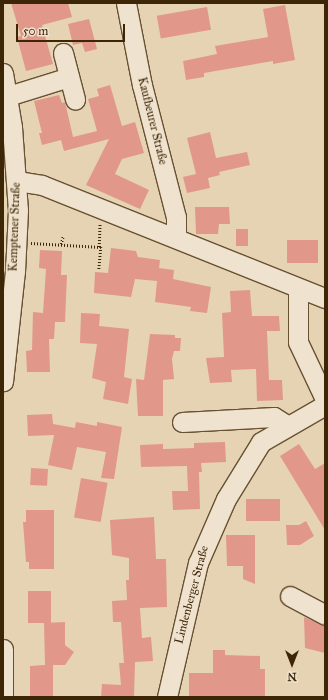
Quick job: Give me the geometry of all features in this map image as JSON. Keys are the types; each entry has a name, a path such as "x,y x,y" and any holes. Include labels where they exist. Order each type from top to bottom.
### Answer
{"street":[{"name":"Kaufbeurer Straße","path":"126,3 142,85 176,217 176,238"},
{"path":"63,53 75,99"},
{"name":"Kemptener Straße","path":"3,73 8,96 8,129 17,181 17,242 3,381"},
{"path":"8,96 69,77"},
{"path":"17,181 42,185 101,210 176,238 298,289 325,298"},
{"path":"298,289 298,342 325,399"},
{"name":"Lindenberger Straße","path":"167,697 198,563 211,528 244,467 261,442 287,425 325,405"},
{"path":"182,422 274,417 287,425"},
{"path":"290,596 325,615"},
{"path":"3,649 3,697"}],"path":[{"path":"99,270 101,247 99,247 101,210"},
{"path":"61,244 63,236"},
{"path":"17,242 99,247"}],"building":[{"path":"11,3 68,3 72,17 42,25 53,64 26,71 17,37 21,36"},
{"path":"285,5 295,60 273,64 273,61 204,73 204,77 186,80 183,61 217,54 215,46 268,37 263,9"},
{"path":"207,7 211,30 161,39 157,16"},
{"path":"89,19 97,49 85,52 82,43 73,45 68,24"},
{"path":"110,85 122,126 135,122 144,153 122,159 115,174 149,190 140,209 86,185 109,139 64,151 61,140 42,145 39,133 42,133 34,101 59,95 62,103 65,102 73,137 97,131 88,99 99,96 97,89"},
{"path":"210,132 216,158 247,152 250,165 219,172 220,175 208,178 210,188 187,193 183,177 196,174 187,138"},
{"path":"195,207 229,207 230,224 219,224 218,234 196,234"},
{"path":"236,229 248,229 248,246 236,246"},
{"path":"287,240 318,240 318,263 287,263"},
{"path":"111,248 136,251 138,257 160,260 159,268 174,270 173,279 211,287 207,313 190,311 191,307 155,302 157,281 135,279 131,297 94,293 95,272 108,273"},
{"path":"40,250 62,251 61,275 67,275 65,322 55,322 54,339 49,339 50,372 27,372 26,351 32,350 33,312 43,313 46,269 39,268"},
{"path":"250,290 252,316 279,316 280,331 267,331 269,380 282,380 283,400 257,401 256,369 231,370 232,382 210,383 206,358 224,357 222,313 231,312 230,291"},
{"path":"81,313 100,314 99,326 129,329 124,377 132,379 128,404 103,399 106,382 92,378 97,344 80,343"},
{"path":"150,334 175,335 175,338 181,338 180,351 174,351 172,359 174,379 163,380 163,416 138,416 136,379 144,380"},
{"path":"52,414 53,424 75,428 76,422 97,426 97,422 122,427 114,479 101,478 106,452 77,447 72,470 48,465 54,435 28,436 27,415"},
{"path":"225,442 226,462 201,463 202,472 199,472 200,509 173,510 172,491 188,491 187,466 141,467 140,445 163,444 163,449 194,448 194,443"},
{"path":"299,444 315,469 325,463 325,530 280,456"},
{"path":"31,468 48,469 47,486 30,485"},
{"path":"81,478 108,483 101,522 74,517"},
{"path":"246,499 280,499 280,521 246,521"},
{"path":"26,510 54,510 54,569 29,569 29,562 26,562 23,522 26,522"},
{"path":"154,517 156,559 166,559 167,607 140,608 142,638 151,637 153,661 135,662 134,697 101,697 102,684 121,685 119,663 124,663 121,622 113,622 112,601 127,600 126,580 129,580 129,558 112,555 110,520"},
{"path":"306,521 314,536 300,545 287,545 286,525 299,525"},
{"path":"226,535 255,535 255,584 243,579 243,566 227,566"},
{"path":"28,591 51,591 51,623 28,623"},
{"path":"304,617 325,626 325,653 305,648"},
{"path":"65,622 65,645 74,652 65,665 53,665 53,696 30,697 30,666 45,665 44,623"},
{"path":"213,650 225,650 225,655 260,656 260,669 265,669 265,697 189,696 189,673 213,673"}]}
